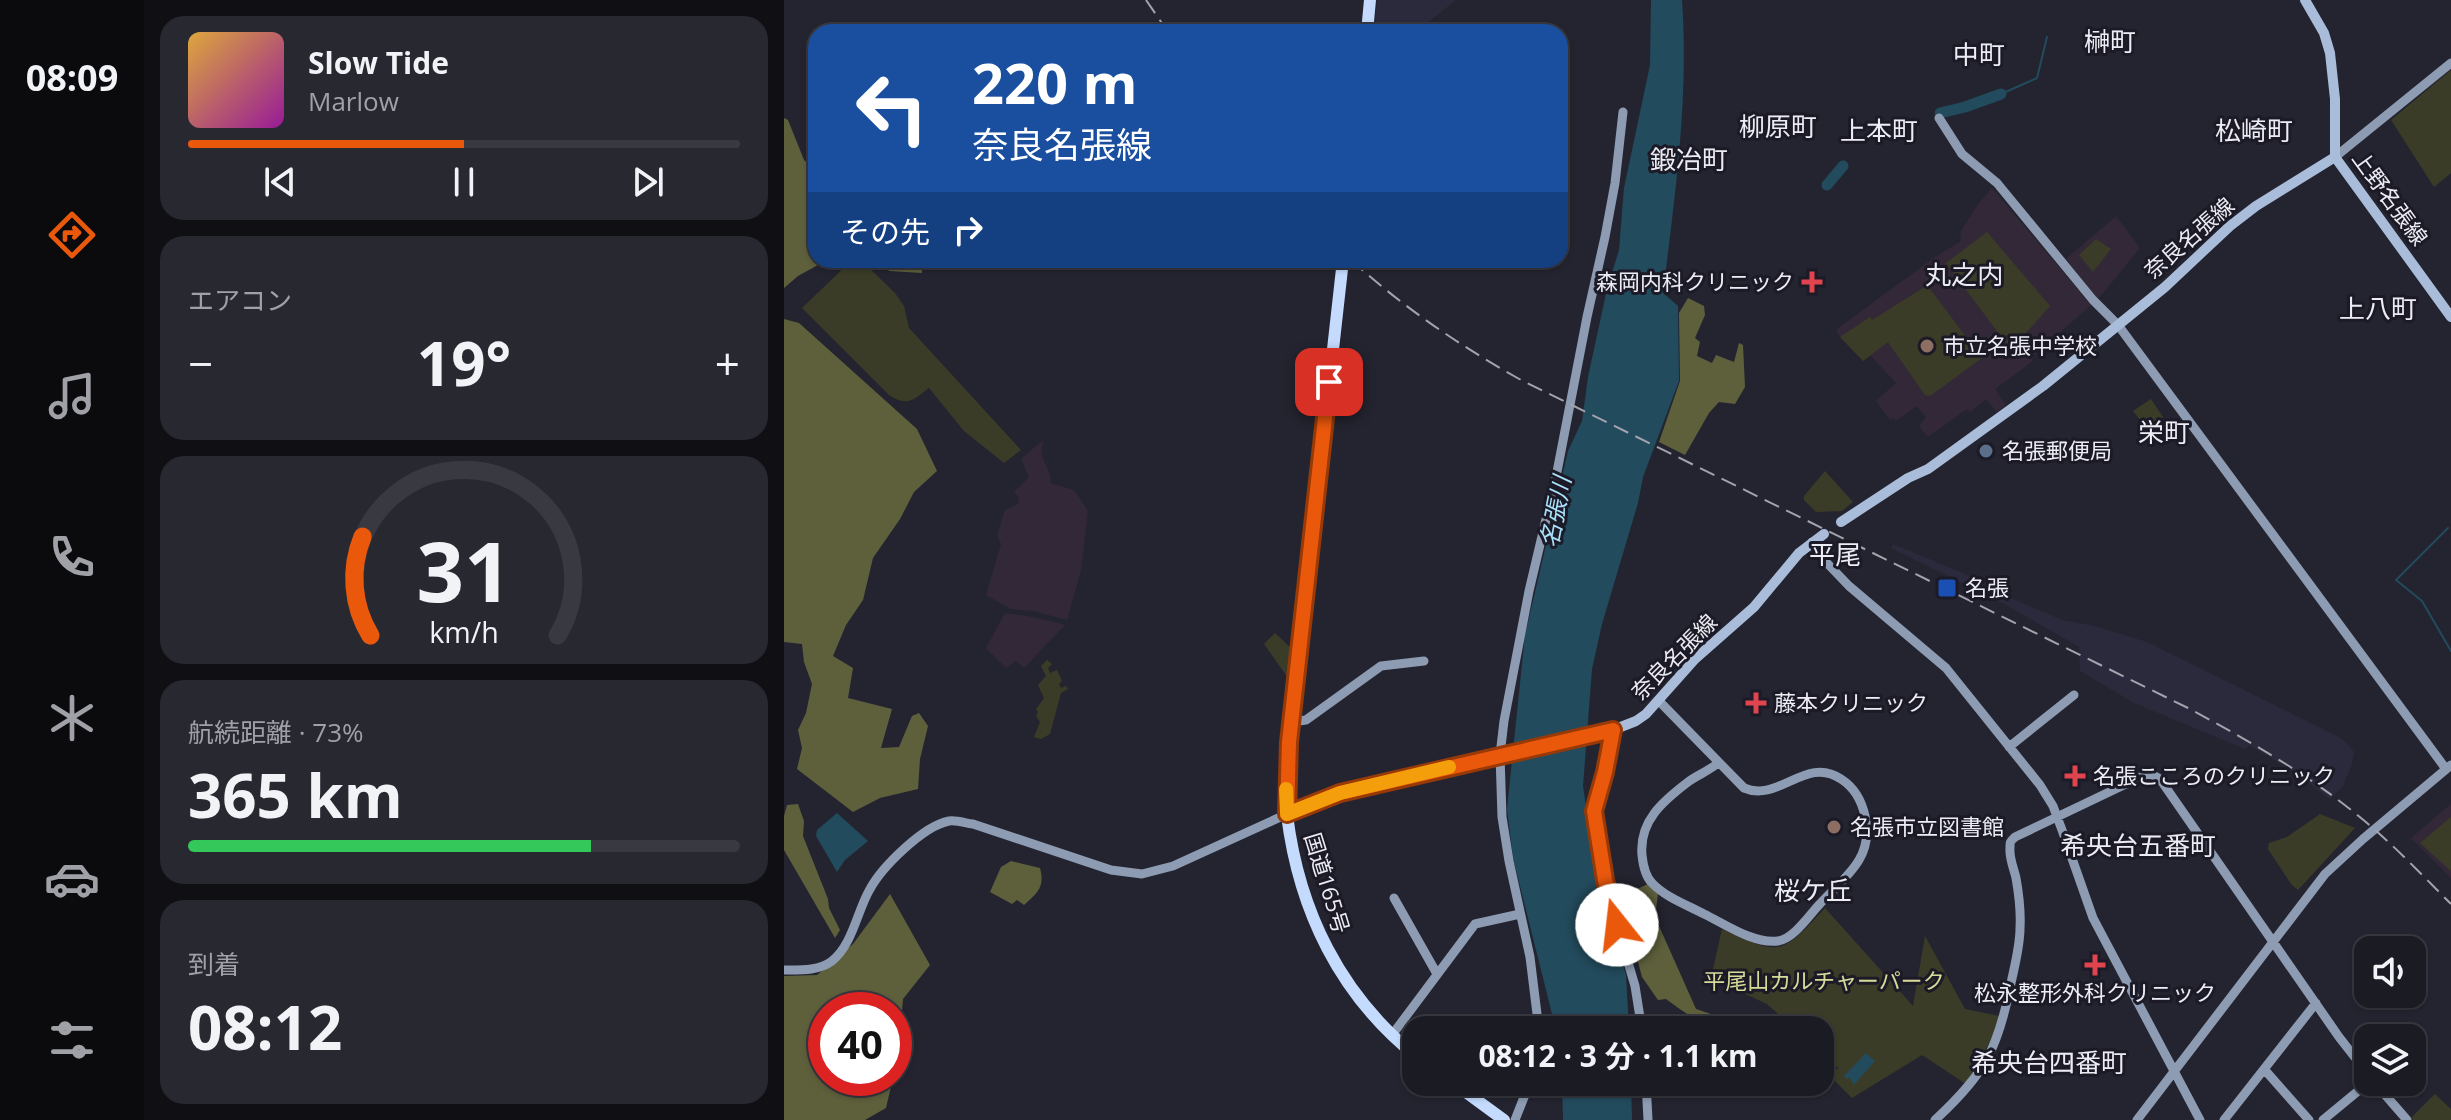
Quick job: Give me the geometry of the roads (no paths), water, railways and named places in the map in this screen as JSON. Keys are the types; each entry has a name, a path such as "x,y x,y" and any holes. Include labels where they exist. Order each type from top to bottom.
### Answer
{"highway":[{"path":"1368,24 1370,0"},
{"name":"国道165号","path":"1342,268 1292,722 1287,814 1301,884 1327,952 1355,993 1402,1044"},
{"path":"1471,1096 1504,1120"}],"main road":[{"name":"上野名張線","path":"2305,0 2324,33 2330,53 2335,99 2335,157 2451,317"},
{"name":"奈良名張線","path":"1841,522 1908,478 1928,469 2043,386 2165,287 2230,226 2256,206 2335,157"},
{"name":"奈良名張線","path":"1287,814 1340,793 1613,730 1636,721 1659,701 1698,655 1754,607 1792,560 1824,534"}],"street":[{"path":"2335,157 2451,63"},
{"path":"1537,1016 1530,957 1502,817 1504,721 1529,591 1563,449 1609,212 1623,112"},
{"path":"1939,118 1962,154 1997,183 2093,300 2118,325 2448,767 2325,874 2137,1120"},
{"path":"1812,542 1849,586 1946,668 2040,785 2057,817 2093,918 2200,1120"},
{"path":"1292,722 1306,720 1381,666 1424,661"},
{"path":"2009,747 2074,695"},
{"path":"1659,701 1740,786 1753,791 1770,790 1808,773 1832,774 1849,785 1862,807 1866,831 1859,861 1788,937 1765,939 1741,932 1669,895 1651,882 1643,867 1642,840 1649,818 1686,783 1718,763"},
{"path":"1613,730 1594,817 1608,894 1635,986 1640,1016"},
{"path":"1935,1120 1980,1073 2002,1026 2021,925 2011,842 2015,837 2152,773 2354,1055"},
{"path":"784,970 818,968 831,961 841,951 870,889 883,871 918,838 946,822 973,824 1111,870 1142,874 1173,866 1287,814"},
{"path":"1394,898 1437,974"},
{"path":"1392,1035 1475,924 1520,914"},
{"path":"2224,1120 2316,1003"},
{"path":"2264,1069 2309,1120"},
{"path":"1515,1120 1524,1096"},
{"path":"1647,1096 1648,1120"},
{"path":"2323,1120 2354,1096"},
{"path":"2385,1096 2407,1120"}],"water":[{"name":"名張川","path":"1651,0 1682,0 1682,110 1663,293 1678,306 1679,381 1643,477 1602,624 1592,669 1583,786 1596,874 1626,975 1628,1016 1552,1016 1513,858 1507,809 1525,635 1568,451 1582,421 1607,289 1619,250 1624,188 1650,65"},
{"path":"837,813 868,841 845,860 837,872 816,836 817,830"},
{"path":"1866,1053 1875,1061 1854,1085 1849,1077 1844,1076"},
{"path":"1562,1096 1631,1096 1632,1120 1563,1120"}],"waterway":[{"path":"2001,94 2037,78 2047,37"},
{"path":"1940,113 2001,94"},
{"path":"1827,185 1843,166"},
{"path":"2448,528 2396,580 2422,601 2451,651"}],"railway":[{"path":"1146,0 1162,24"},
{"path":"1360,268 1433,325 1521,380 2188,708 2256,746 2361,818 2451,904"}],"place":[{"name":"森岡内科クリニック","path":"1812,282"},
{"name":"市立名張中学校","path":"1927,346"},
{"name":"名張郵便局","path":"1986,451"},
{"name":"名張","path":"1947,588"},
{"name":"藤本クリニック","path":"1756,703"},
{"name":"名張こころのクリニック","path":"2075,776"},
{"name":"名張市立図書館","path":"1834,827"},
{"name":"松永整形外科クリニック","path":"2095,965"}],"district":[{"name":"榊町","path":"2110,42"},
{"name":"中町","path":"1979,55"},
{"name":"柳原町","path":"1778,127"},
{"name":"上本町","path":"1879,131"},
{"name":"松崎町","path":"2254,131"},
{"name":"鍛冶町","path":"1689,160"},
{"name":"丸之内","path":"1964,275"},
{"name":"上八町","path":"2378,309"},
{"name":"栄町","path":"2164,433"},
{"name":"平尾","path":"1835,555"},
{"name":"希央台五番町","path":"2138,846"},
{"name":"桜ケ丘","path":"1813,891"},
{"name":"希央台四番町","path":"2049,1063"}],"park label":[{"name":"平尾山カルチャーパーク","path":"1824,981"}]}
